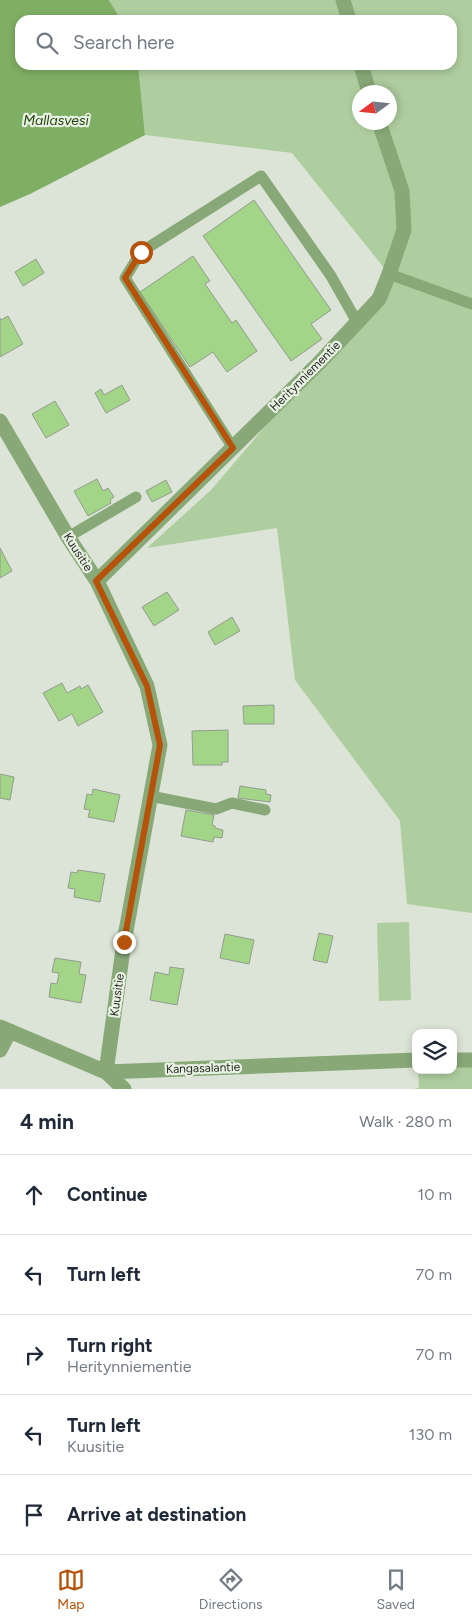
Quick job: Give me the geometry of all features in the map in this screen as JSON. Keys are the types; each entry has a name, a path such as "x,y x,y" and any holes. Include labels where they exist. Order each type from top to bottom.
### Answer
{"street":[{"path":"343,0 347,15"},
{"path":"362,70 367,85"},
{"name":"Heritynniementie","path":"96,581 320,362 379,299 404,230 402,191 382,130"},
{"name":"Kuusitie","path":"0,421 96,581 147,686 160,745 124,942 106,1072"},
{"path":"0,1050 5,1029"},
{"name":"Kangasalantie","path":"5,1029 106,1072 412,1060"},
{"path":"457,1060 472,1060"},
{"path":"106,1072 124,1089"}],"lane":[{"path":"233,448 125,278 141,252 261,176 331,276 357,322"},
{"path":"389,274 472,304"},
{"path":"68,536 136,497"},
{"path":"150,796 216,809 232,803 265,810"}],"shaded area":[{"path":"109,0 472,0 472,913 407,904 400,821 295,680 277,528 147,548 211,490 320,362 389,274 292,153 145,135 138,70 457,70 457,15 118,15"},
{"path":"409,922 411,1000 379,1001 377,923"},
{"path":"457,1067 472,1067 472,1089 413,1089 419,1088 418,1074 457,1074"}],"water":[{"name":"Mallasvesi","path":"0,0 109,0 118,15 15,15 15,70 138,70 145,135 30,194 0,207"}],"building":[{"path":"254,200 331,310 311,324 322,339 291,361 203,236"},
{"path":"193,256 210,281 205,284 232,323 236,320 257,351 227,372 213,352 190,367 140,292"},
{"path":"36,259 44,273 23,286 15,272"},
{"path":"8,316 23,344 0,357 0,318 1,320"},
{"path":"122,385 130,400 106,413 95,393 101,389 104,395"},
{"path":"55,401 69,425 46,438 32,414"},
{"path":"97,479 103,491 108,488 114,497 110,500 111,503 88,516 74,491"},
{"path":"166,480 172,492 152,502 146,491"},
{"path":"0,548 12,571 0,578"},
{"path":"167,592 179,610 154,626 142,607"},
{"path":"232,617 240,631 215,645 208,632"},
{"path":"62,683 67,693 80,686 81,689 88,685 103,712 78,726 72,714 59,721 43,693"},
{"path":"274,705 274,724 244,724 243,706"},
{"path":"228,730 228,762 222,762 222,765 193,765 192,731"},
{"path":"0,774 14,777 10,800 0,798"},
{"path":"240,786 266,790 266,794 271,795 270,802 238,798"},
{"path":"93,789 120,795 114,822 88,817 90,810 84,809 87,794 92,795"},
{"path":"186,810 214,815 212,825 223,830 222,838 214,837 213,842 181,836"},
{"path":"78,870 105,874 100,902 74,897 75,889 68,888 71,872 77,873"},
{"path":"319,933 333,936 327,963 313,960"},
{"path":"225,934 254,940 249,964 220,958"},
{"path":"55,958 81,962 79,974 86,975 81,1003 49,997 51,983 57,984 59,973 52,972"},
{"path":"170,967 184,969 177,1005 150,1000 155,972 169,975"}],"route":[{"path":"124,942 160,745 147,686 96,581 233,448 125,278 141,252"}]}
